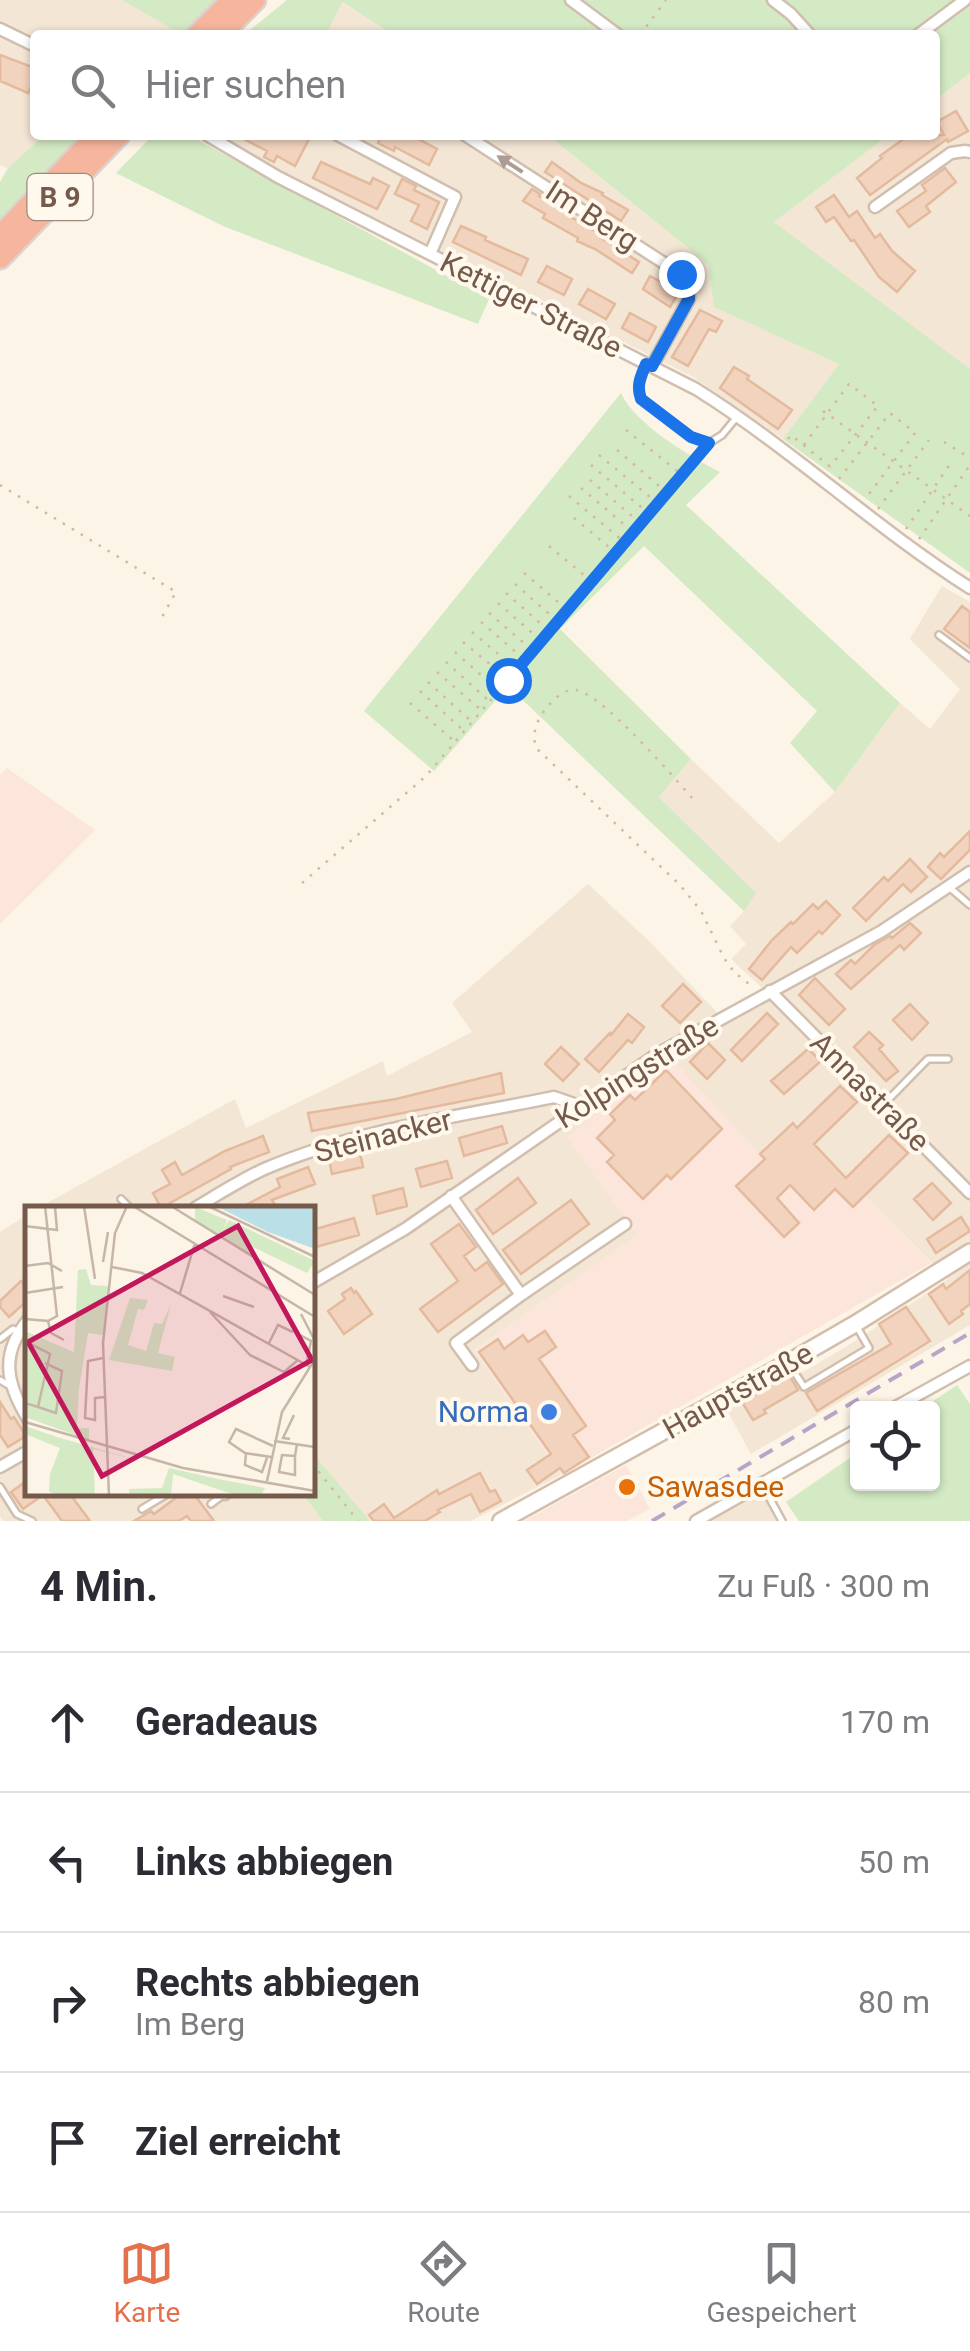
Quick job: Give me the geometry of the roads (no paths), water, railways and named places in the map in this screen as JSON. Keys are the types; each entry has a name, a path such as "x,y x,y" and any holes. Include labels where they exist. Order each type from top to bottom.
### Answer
{"highway":[{"path":"202,30 232,0"},
{"path":"225,30 255,0"},
{"name":"B 9","path":"0,236 92,140"},
{"name":"B 9","path":"0,258 115,140"}],"main road":[{"name":"Hauptstraße","path":"501,1521 684,1426 970,1252"}],"street":[{"path":"571,0 611,30"},
{"path":"773,0 801,30"},
{"path":"925,30 965,0"},
{"path":"0,29 30,44"},
{"name":"Kettiger Straße","path":"216,140 278,177 696,390 738,415 884,528 970,588"},
{"path":"347,140 455,197 430,254"},
{"name":"Im Berg","path":"473,140 681,274 688,284 689,299 649,365"},
{"path":"875,207 950,153 970,152"},
{"name":"Kolpingstraße","path":"315,1282 406,1229 659,1053 882,932 970,872"},
{"name":"Annastraße","path":"767,993 970,1193"},
{"name":"Steinacker","path":"199,1206 262,1170 371,1134 554,1097 580,1106"},
{"path":"452,1196 520,1294"},
{"path":"472,1365 456,1343 624,1224"},
{"path":"25,1323 10,1348 5,1382 25,1414"},
{"path":"907,1401 970,1366"},
{"path":"696,1521 850,1433"},
{"path":"0,1467 25,1453"}],"lane":[{"path":"649,365 639,380 641,399 691,437 709,443 722,435 738,415"},
{"path":"939,635 970,658"},
{"path":"949,886 970,905"},
{"path":"882,1106 928,1059 948,1059"},
{"path":"121,1199 128,1206"},
{"path":"789,1362 804,1387 869,1348 855,1324"},
{"path":"0,1338 13,1329 17,1332"},
{"path":"761,1483 782,1521"},
{"path":"0,1488 17,1514 32,1521"},
{"path":"142,1509 164,1496"}],"railway":[{"path":"652,1521 970,1333"}],"place":[{"name":"Norma","path":"549,1412"},
{"name":"Sawasdee","path":"627,1487"}]}
